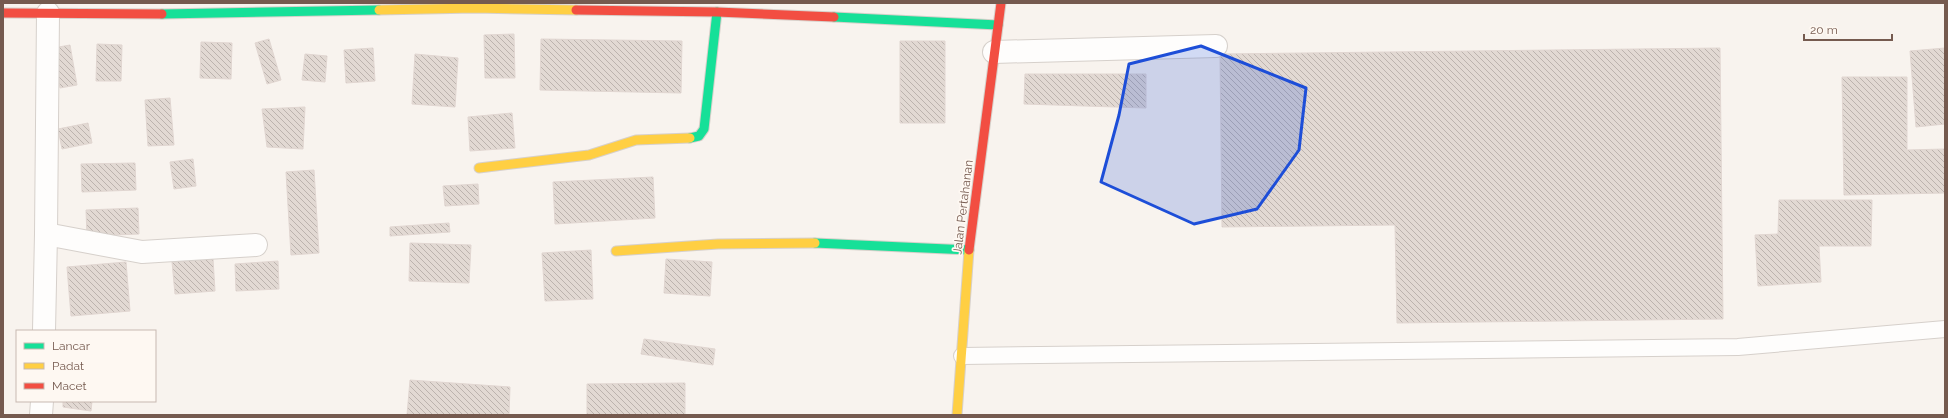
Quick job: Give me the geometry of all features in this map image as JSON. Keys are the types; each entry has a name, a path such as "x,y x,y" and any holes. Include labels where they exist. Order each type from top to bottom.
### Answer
{"street":[{"name":"Jalan Pertahanan","path":"958,415 969,250 1000,3"},
{"path":"3,13 183,14 474,8 717,12 998,25"},
{"path":"479,168 589,155 636,140 692,138 699,136 704,129 717,12"},
{"path":"44,330 48,13"},
{"path":"994,52 1216,46"},
{"path":"46,234 142,252 256,245"},
{"path":"616,250 718,244 806,243 969,250"},
{"path":"41,415 42,402"}],"lane":[{"path":"962,356 1738,347 1945,329"}],"highlighted area":[{"path":"1201,46 1306,88 1299,150 1257,209 1194,224 1101,182 1119,115 1129,64"}],"building":[{"path":"514,34 515,78 485,78 484,35"},
{"path":"269,39 281,80 267,84 255,43"},
{"path":"541,39 682,41 681,93 540,90"},
{"path":"900,41 945,41 945,123 900,123"},
{"path":"201,42 232,43 231,79 200,78"},
{"path":"97,44 122,45 121,81 96,81"},
{"path":"70,45 77,85 60,88 53,48"},
{"path":"373,48 375,81 346,83 344,50"},
{"path":"1720,48 1723,319 1397,323 1395,225 1222,227 1220,54"},
{"path":"1945,48 1945,124 1916,127 1910,51"},
{"path":"305,54 327,56 325,82 302,80"},
{"path":"415,54 458,58 455,107 412,104"},
{"path":"1025,74 1146,74 1146,108 1024,104"},
{"path":"1842,77 1907,77 1907,150 1945,149 1945,193 1844,195"},
{"path":"170,98 174,145 148,146 145,100"},
{"path":"305,107 303,149 267,147 262,109"},
{"path":"512,113 515,148 470,151 468,117"},
{"path":"88,123 92,143 62,149 58,129"},
{"path":"193,159 196,186 174,189 170,162"},
{"path":"135,163 136,190 82,192 81,164"},
{"path":"314,170 319,253 291,255 286,172"},
{"path":"653,177 655,218 555,224 553,182"},
{"path":"478,184 479,204 445,206 443,186"},
{"path":"1779,200 1872,200 1871,246 1819,246 1821,282 1758,286 1755,235 1778,234"},
{"path":"138,208 139,234 87,236 86,210"},
{"path":"449,223 450,232 390,236 390,227"},
{"path":"410,243 471,245 469,283 409,281"},
{"path":"591,250 593,299 545,301 542,253"},
{"path":"213,259 215,291 175,294 172,262"},
{"path":"666,259 712,262 710,296 664,293"},
{"path":"278,261 279,289 236,291 235,264"},
{"path":"126,262 130,311 71,316 67,267"},
{"path":"644,339 715,349 713,365 641,354"},
{"path":"410,380 510,387 509,415 407,415"},
{"path":"685,383 685,415 587,415 587,384"},
{"path":"63,402 92,402 91,411 63,407"}],"traffic: fast":[{"path":"162,14 379,10"},
{"path":"690,138 699,136 704,129 717,12"},
{"path":"834,17 998,25"},
{"path":"815,243 969,250"}],"traffic: slow":[{"path":"379,10 474,8 576,10"},
{"path":"479,168 589,155 636,140 690,138"},
{"path":"616,251 718,244 815,243"},
{"path":"957,415 969,250"}],"traffic: jam":[{"path":"969,250 1001,3"},
{"path":"576,10 717,12 834,17"},
{"path":"3,13 162,14"}]}
